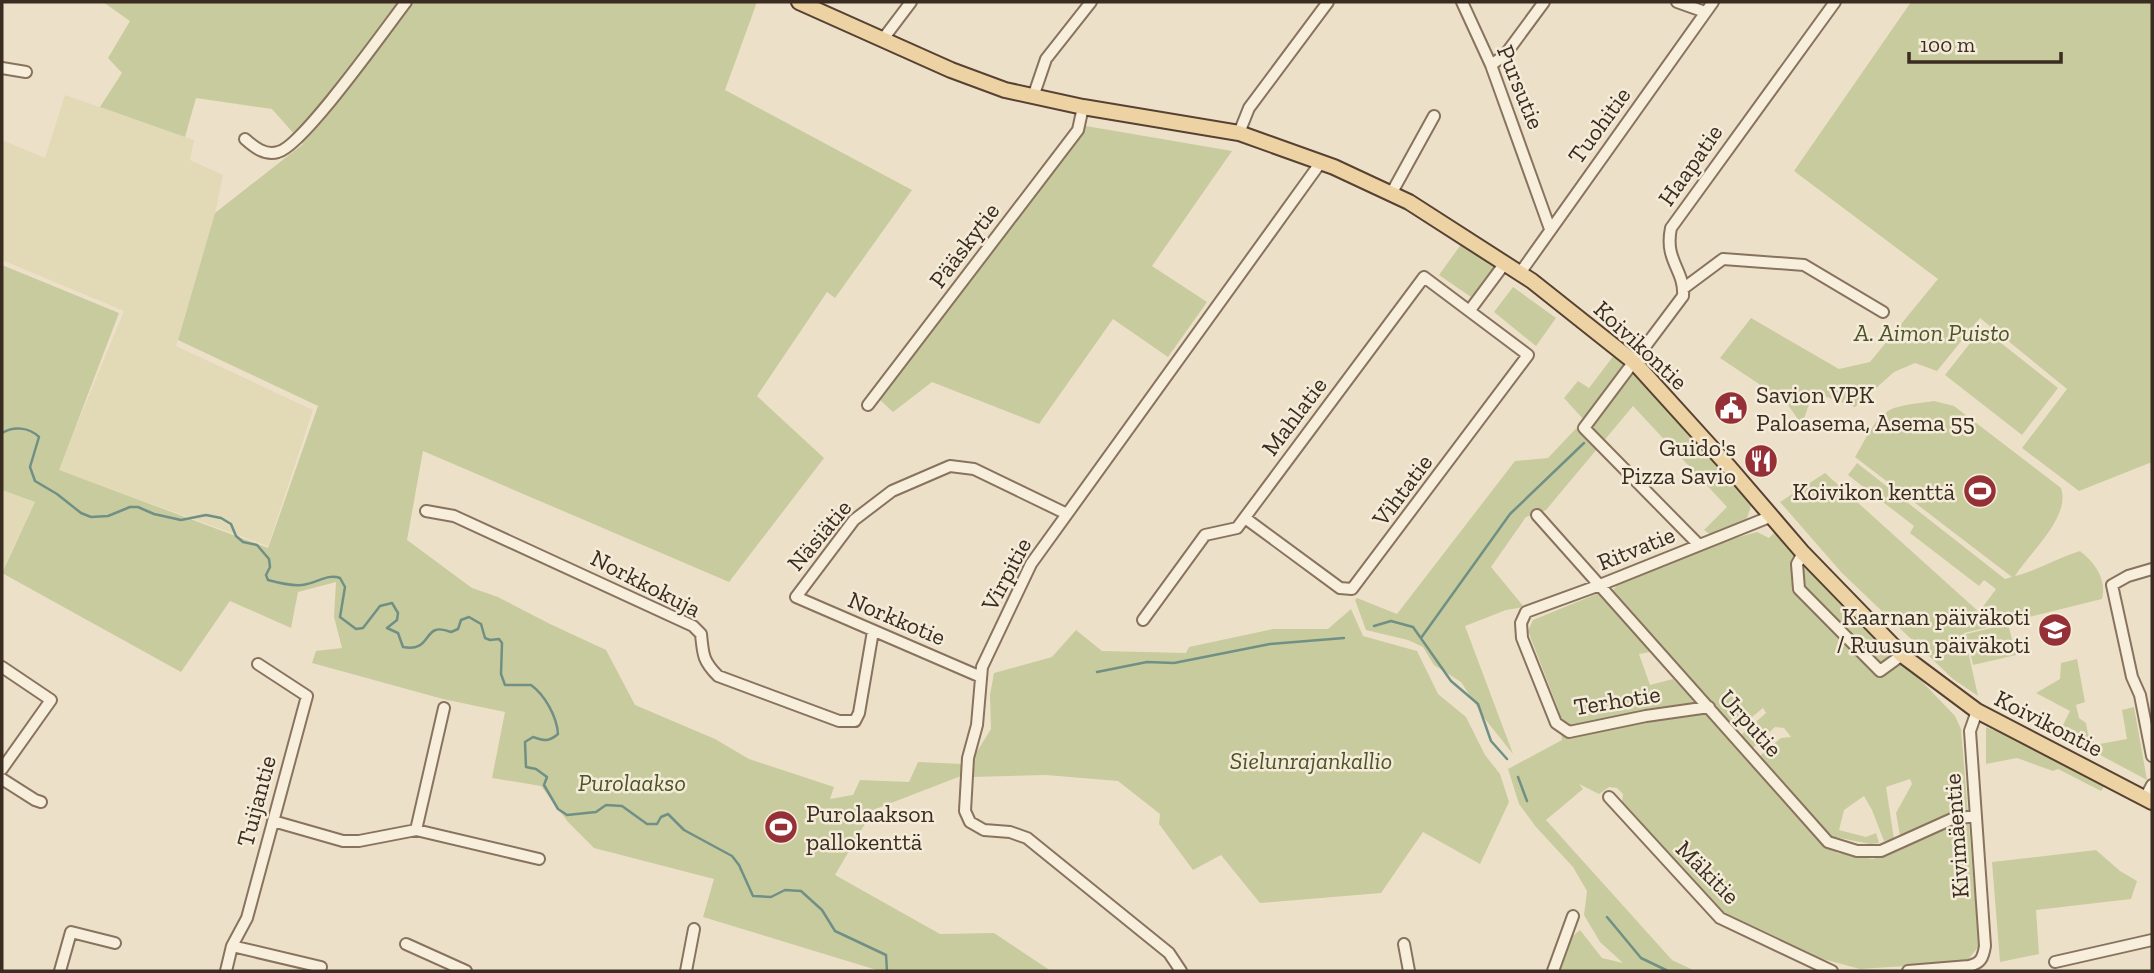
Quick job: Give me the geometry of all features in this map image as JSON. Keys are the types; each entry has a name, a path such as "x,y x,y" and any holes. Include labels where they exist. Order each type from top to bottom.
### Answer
{"main road":[{"name":"Koivikontie","path":"799,2 951,70 1005,90 1083,107 1239,134 1321,162 1391,194 1448,225 1520,273 1634,362 1803,553 1902,655 1977,711 2150,795"}],"street":[{"path":"245,139 264,152 278,153 292,145 312,124 406,2"},
{"path":"883,39 911,2"},
{"path":"1033,97 1046,59 1091,2"},
{"path":"1239,134 1248,108 1328,2"},
{"name":"Pursutie","path":"1462,2 1491,65 1550,229"},
{"path":"1491,65 1505,55 1544,2"},
{"path":"1677,2 1705,12"},
{"name":"Tuohitie","path":"1520,273 1713,2"},
{"name":"Haapatie","path":"1684,288 1670,250 1671,228 1835,2"},
{"path":"2,68 26,72"},
{"name":"Pääskytie","path":"868,405 1078,130 1083,107"},
{"path":"1391,194 1434,116"},
{"name":"Virpitie","path":"1181,971 1169,953 1027,838 1010,832 984,830 970,822 965,811 965,790 982,667 1031,564 1321,162"},
{"path":"1699,545 1584,428 1680,303 1684,288 1723,259 1804,265 1883,312"},
{"path":"1470,310 1505,263"},
{"name":"Mahlatie","path":"1143,620 1205,535 1237,528 1427,274 1483,321"},
{"name":"Vihtatie","path":"1245,518 1340,588 1348,590 1355,587 1528,355 1483,321"},
{"name":"Näsiätie","path":"796,597 854,520 892,491 950,466 974,469 1068,514"},
{"name":"Norkkokuja","path":"426,511 454,516 693,626 701,634 707,665 718,676 839,721 855,721 859,713 873,631"},
{"name":"Urputie","path":"1537,515 1828,842 1857,851 1881,851 1952,819 1976,816"},
{"name":"Ritvatie","path":"1521,623 1526,612 1772,516"},
{"path":"1803,553 1797,564 1799,589 1880,671 1902,655"},
{"path":"2152,569 2128,576 2112,585 2132,677 2140,695 2152,751"},
{"name":"Norkkotie","path":"796,597 981,677"},
{"name":"Terhotie","path":"1521,623 1522,638 1556,723 1569,732 1646,716 1709,708"},
{"name":"Tuijantie","path":"226,971 232,946 247,918 307,696 258,664"},
{"path":"2,667 51,700 2,769"},
{"path":"416,830 444,708"},
{"name":"Kivimäentie","path":"1908,971 1969,966 1982,958 1985,946 1970,731 1977,711"},
{"path":"2,779 41,802"},
{"name":"Mäkitie","path":"1609,797 1720,918 1832,971"},
{"path":"272,821 343,841 359,841 416,830 539,859"},
{"path":"1553,971 1573,916"},
{"path":"686,971 695,929"},
{"path":"60,971 71,932 115,943"},
{"path":"2055,962 2152,940"},
{"path":"406,944 466,971"},
{"path":"1404,944 1409,971"},
{"path":"232,946 321,967"}],"shaded area":[{"path":"65,95 194,140 190,160 223,175 215,213 176,346 313,410 268,546 58,470 124,311 2,260 2,140 45,158"},
{"path":"2,490 35,502 2,571"}],"green space":[{"name":"Purolaakso","path":"103,2 757,2 725,90 912,190 835,298 827,292 757,396 824,458 729,582 423,451 407,540 472,588 498,597 606,650 635,705 715,739 749,759 834,787 830,799 853,795 860,780 909,782 918,762 963,764 961,776 873,810 835,875 940,934 994,933 1051,971 880,971 703,917 714,879 594,848 568,822 541,786 492,778 505,712 443,699 312,663 316,651 342,648 334,617 336,582 298,592 291,628 230,601 181,672 2,573 35,502 2,490 2,265 119,313 59,470 268,548 318,406 178,340 215,213 303,144 272,109 196,98 185,137 100,107 122,73 108,58 130,21"},
{"name":"A. Aimon Puisto","path":"1911,2 2152,2 2152,462 2079,491 2022,448 2067,389 1980,318 1937,371 1915,363 1894,372 1855,407 1813,392 1802,425 1786,402 1720,358 1751,318 1839,369 1870,362 1938,279 1794,171"},
{"path":"1086,126 1232,151 1152,266 1207,302 1168,357 1113,319 1039,424 932,382 893,412 879,399"},
{"path":"1462,243 1495,266 1471,297 1439,275"},
{"path":"1513,287 1556,318 1536,346 1494,312"},
{"path":"1982,328 2058,388 2022,435 1945,375"},
{"path":"1615,354 1629,363 1777,530 1955,716 1961,729 1979,946 1966,962 1860,969 1823,959 1723,912 1622,803 1623,794 1617,788 1609,787 1599,794 1579,784 1583,789 1546,820 1672,960 1695,971 1557,971 1567,941 1580,930 1602,958 1623,963 1600,942 1584,915 1587,891 1573,867 1519,804 1508,769 1562,740 1559,711 1528,631 1533,620 1599,593 1650,652 1639,654 1650,685 1673,679 1837,853 1873,859 1902,847 1896,813 1912,784 1910,779 1886,787 1894,839 1884,841 1864,796 1844,810 1839,830 1866,837 1876,833 1879,843 1870,844 1830,836 1760,756 1781,738 1791,737 1784,728 1775,727 1753,748 1741,735 1766,713 1763,708 1736,730 1613,590 1619,583 1721,542 1757,532 1769,538 1774,533 1751,506 1746,521 1711,535 1704,530 1727,507 1633,406 1546,510 1526,517 1491,567 1524,607 1506,610 1465,626 1513,754 1485,719 1461,682 1434,665 1423,647 1408,640 1366,630 1355,600 1357,598 1397,614 1515,461 1548,458 1584,420 1564,398 1578,381 1589,388"},
{"path":"1934,401 1954,406 2061,488 2063,499 2055,522 2015,576 2080,551 2095,566 2103,585 2102,599 1964,633 1978,696 1953,679 1842,573 1780,502 1825,473 1979,612 1996,589 1984,580 1979,586 1910,533 1914,526 1848,475 1857,463 2005,579 2012,577 1855,457 1871,429 1887,411 1904,405"},
{"name":"Sielunrajankallio","path":"1351,609 1363,636 1417,651 1438,694 1466,717 1485,755 1500,774 1509,802 1480,864 1423,832 1381,893 1260,903 1221,855 1193,870 1159,824 1160,814 1118,781 1046,775 971,777 973,758 991,729 990,695 994,673 1052,657 1076,630 1102,651 1186,653 1189,647 1273,629 1328,629"},
{"path":"2008,624 2016,655 1973,665 1966,634"},
{"path":"2077,659 2085,702 2076,705 2079,718 2086,723 2088,734 2092,734 2094,745 2127,739 2122,710 2134,707 2147,780 2059,733 2070,711 2036,693 2060,679 2061,663"},
{"path":"1986,727 2105,785 2101,791 2058,769 2053,771 2017,758 1986,764"},
{"path":"2096,850 2120,871 2137,881 2131,899 2036,910 2039,954 2000,962 1992,862"}],"waterway":[{"path":"2,433 21,429 31,431 39,437 30,467 35,481 81,513 91,517 108,516 130,507 138,507 181,520 206,515 221,518 231,524 236,536 243,542 257,545 269,559 270,567 266,575 268,580 298,585 331,577 340,578 345,587 340,617 356,629 363,628 380,606 392,603 398,613 397,620 387,628 398,633 403,647 419,646 435,630 451,632 458,629 461,620 469,617 481,624 485,638 499,639 502,643 501,674 505,685 531,685 541,694 553,714 558,734 549,740 533,737 525,742 526,767 536,769 547,777 544,785 558,809 567,815 596,812 606,805 622,806 647,824 657,824 661,817 668,814 684,830 732,856 753,896 771,897 785,890 801,891 822,910 835,931 886,955 887,971"},
{"path":"1421,638 1510,514 1584,443"},
{"path":"1374,626 1391,621 1413,627 1451,681 1478,704 1491,741 1507,759"},
{"path":"1097,672 1147,662 1174,663 1270,644 1344,638"},
{"path":"1518,777 1527,801"},
{"path":"1607,917 1641,958 1668,971"}],"place":[{"name":"Savion VPK Paloasema, Asema 55","path":"1731,408"},
{"name":"Guido's Pizza Savio","path":"1761,461"},
{"name":"Koivikon kenttä","path":"1980,491"},
{"name":"Kaarnan päiväkoti / Ruusun päiväkoti","path":"2055,630"},
{"name":"Purolaakson pallokenttä","path":"781,827"}]}
